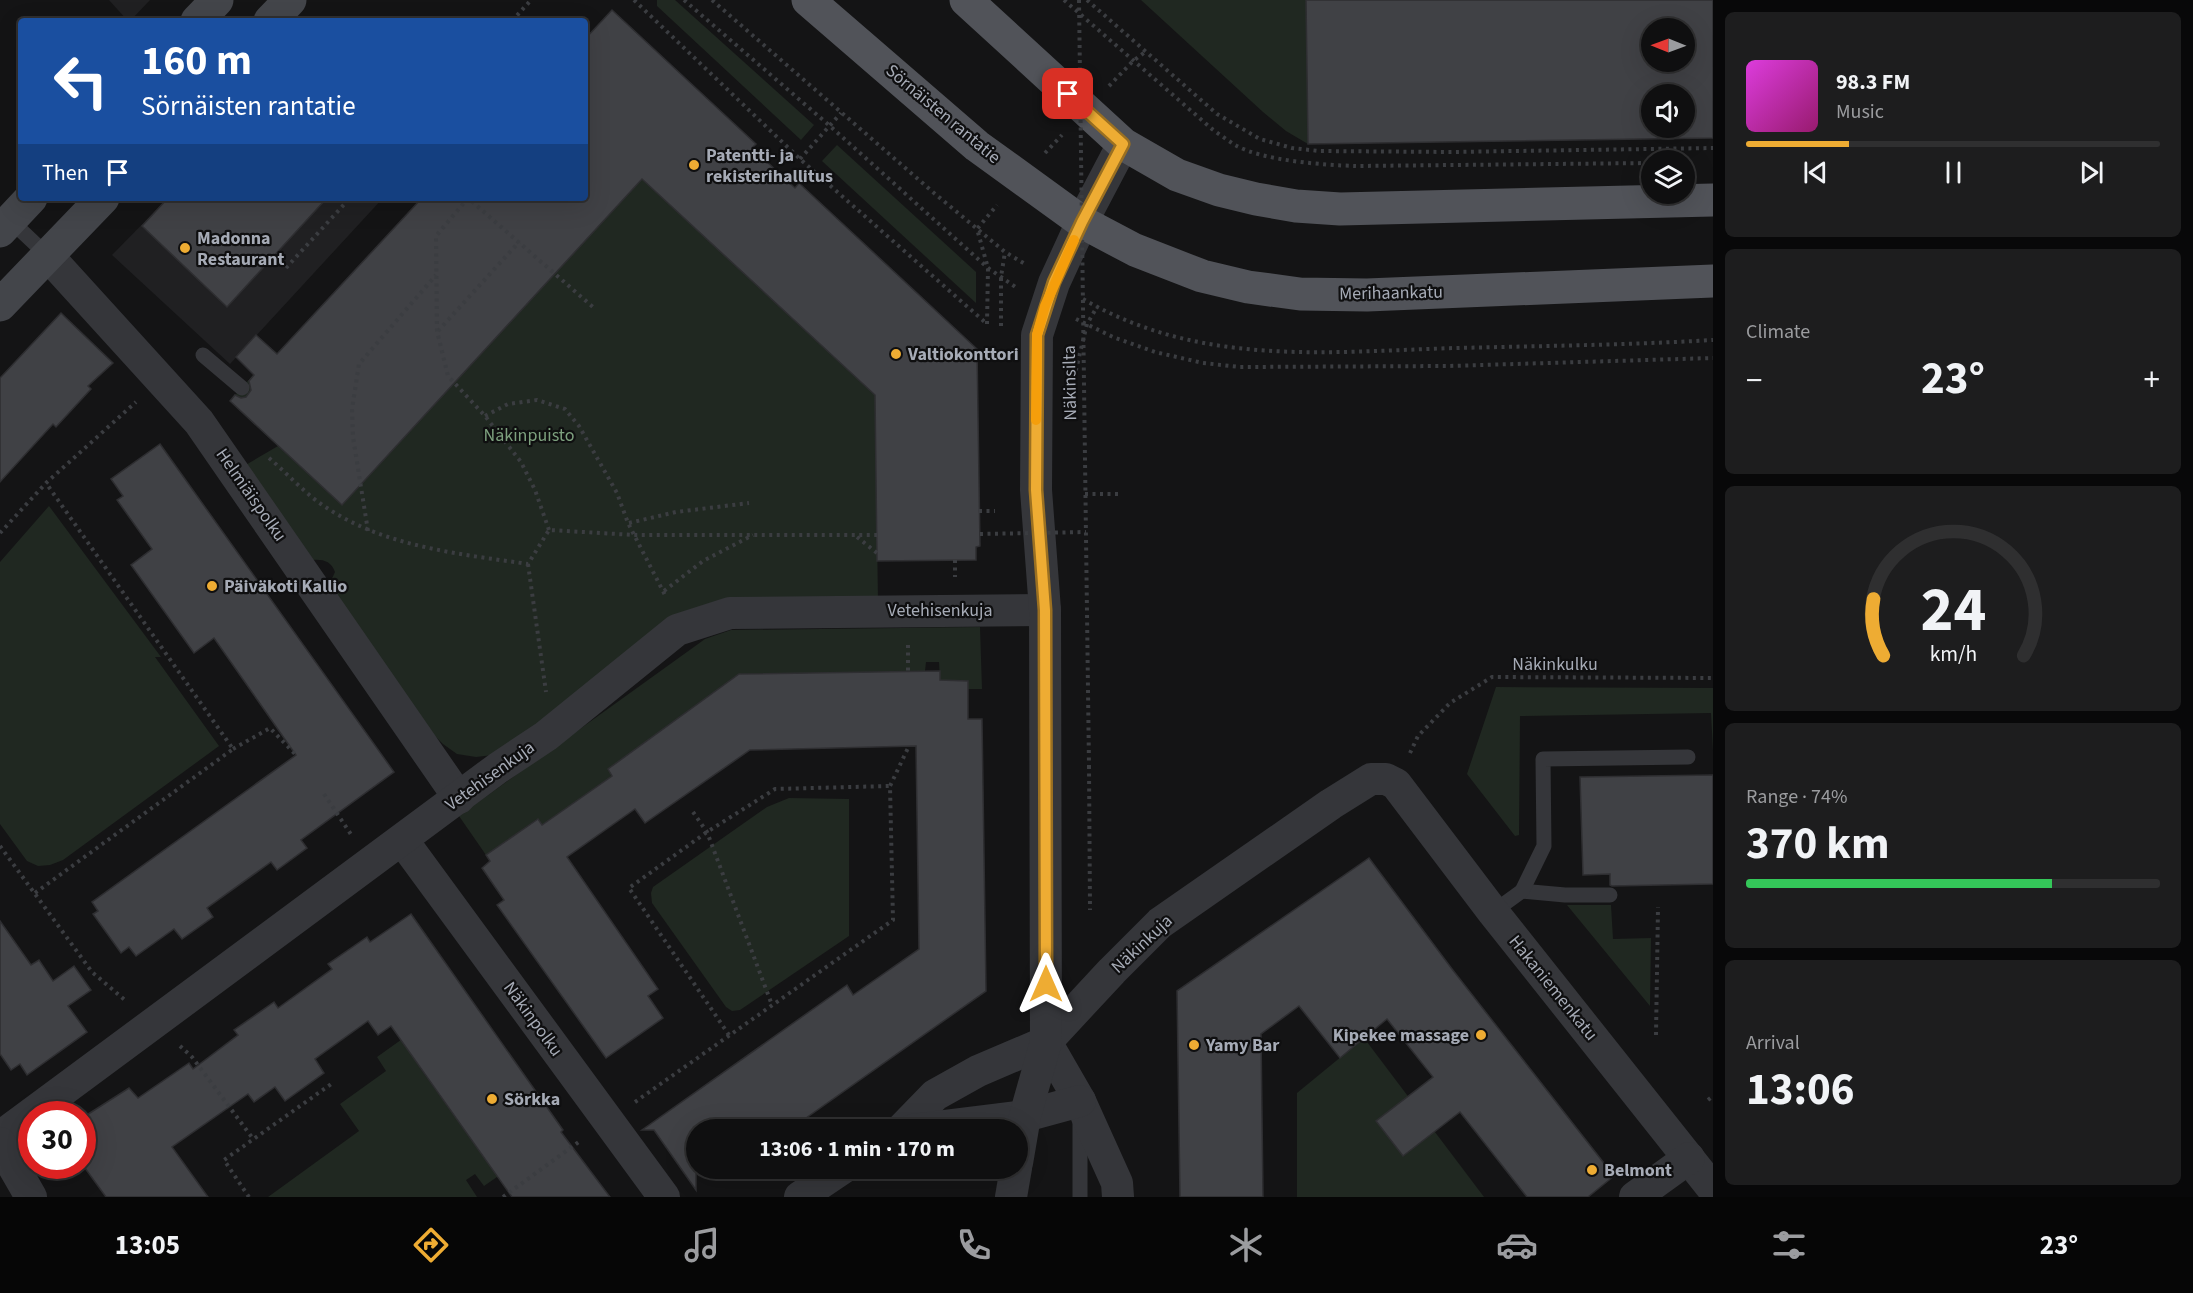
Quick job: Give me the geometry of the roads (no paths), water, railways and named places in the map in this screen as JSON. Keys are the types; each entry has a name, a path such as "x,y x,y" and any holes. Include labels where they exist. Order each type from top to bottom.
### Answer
{"main road":[{"path":"200,18 217,0"},
{"path":"273,18 290,0"},
{"name":"Sörnäisten rantatie","path":"808,0 977,146 1082,222"},
{"path":"966,0 1078,118 1177,175 1228,192 1296,206 1389,210 1713,200"},
{"path":"0,306 100,201"},
{"name":"Merihaankatu","path":"1082,222 1135,250 1202,276 1248,287 1300,294 1367,295 1713,281"}],"street":[{"path":"1024,1119 1046,1042 1045,610 1036,490 1037,335 1054,282 1123,144"},
{"name":"Helmiäispolku","path":"48,256 199,422 218,447 459,798"},
{"name":"Vetehisenkuja","path":"0,1137 546,736 677,630 730,613 1045,610"},
{"path":"546,736 547,702"},
{"name":"Näkinkuja","path":"912,1119 935,1095 978,1071 1046,1042 1160,923 1330,804 1371,779 1386,779 1396,784"},
{"name":"Hakaniemenkatu","path":"1396,784 1493,912 1713,1189"},
{"name":"Näkinpolku","path":"403,841 664,1197"},
{"path":"1046,1042 1080,1101 1117,1183 1118,1197"},
{"path":"1001,1119 1025,1116 1080,1101"},
{"path":"0,1143 31,1197"},
{"path":"1635,1197 1689,1158"},
{"path":"800,1197 827,1179"},
{"path":"1011,1197 1014,1179"}],"lane":[{"name":"Helmiäispolku","path":"14,216 48,256"},
{"path":"203,355 242,388"},
{"path":"1493,912 1522,891 1544,846 1543,759 1688,757"},
{"path":"1522,891 1565,895 1610,895"},
{"path":"1080,1101 1080,1197"}],"place":[{"name":"Patentti- ja rekisterihallitus","path":"694,165"},
{"name":"Madonna Restaurant","path":"185,248"},
{"name":"Valtiokonttori","path":"896,354"},
{"name":"Päiväkoti Kallio","path":"212,586"},
{"name":"Kipekee massage","path":"1481,1035"},
{"name":"Yamy Bar","path":"1194,1045"},
{"name":"Sörkka","path":"492,1099"},
{"name":"Belmont","path":"1592,1170"}],"park label":[{"name":"Näkinpuisto","path":"529,435"}]}
